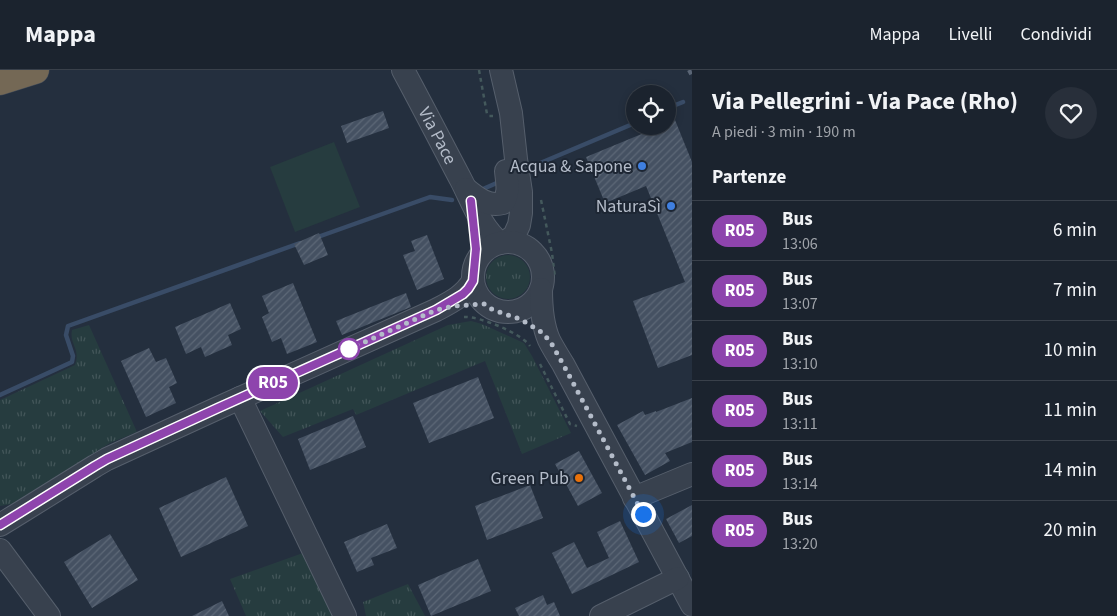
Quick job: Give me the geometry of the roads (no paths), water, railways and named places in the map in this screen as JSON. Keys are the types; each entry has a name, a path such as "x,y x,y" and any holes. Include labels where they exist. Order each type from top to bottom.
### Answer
{"highway":[{"path":"0,81 36,70"}],"street":[{"name":"Via Pace","path":"403,70 486,228 493,238 502,242"},
{"path":"500,70 504,114 514,152 530,194 530,213 543,277 549,287 542,313 545,329 540,350"},
{"path":"468,195 493,204 503,203 507,198 508,188 505,169 506,154 509,148 514,152"},
{"path":"0,524 95,466 240,398 436,310 463,294 468,289 481,255 489,247 514,236 519,225 521,213 530,194"},
{"name":"Via Pace","path":"468,195 476,244 474,273"},
{"path":"502,242 516,243 527,248 536,255 541,266"},
{"path":"474,273 475,289 478,297 494,308 520,319 540,331 540,350"},
{"path":"436,310 454,306 494,308 516,312 527,308 549,287"},
{"path":"540,350 563,364 692,605"},
{"path":"240,398 345,616"},
{"path":"634,498 692,474"},
{"path":"0,550 49,616"},
{"path":"601,616 678,578"}],"waterway":[{"path":"676,105 683,102"},
{"path":"538,164 626,127"},
{"path":"483,189 499,182"},
{"path":"315,238 430,197 452,200"},
{"path":"0,395 72,362 73,356 66,335 68,326 300,243"}],"railway":[{"path":"689,70 692,76"}],"place":[{"name":"Acqua & Sapone","path":"642,166"},
{"name":"NaturaSì","path":"671,206"},
{"name":"Green Pub","path":"579,478"}]}
